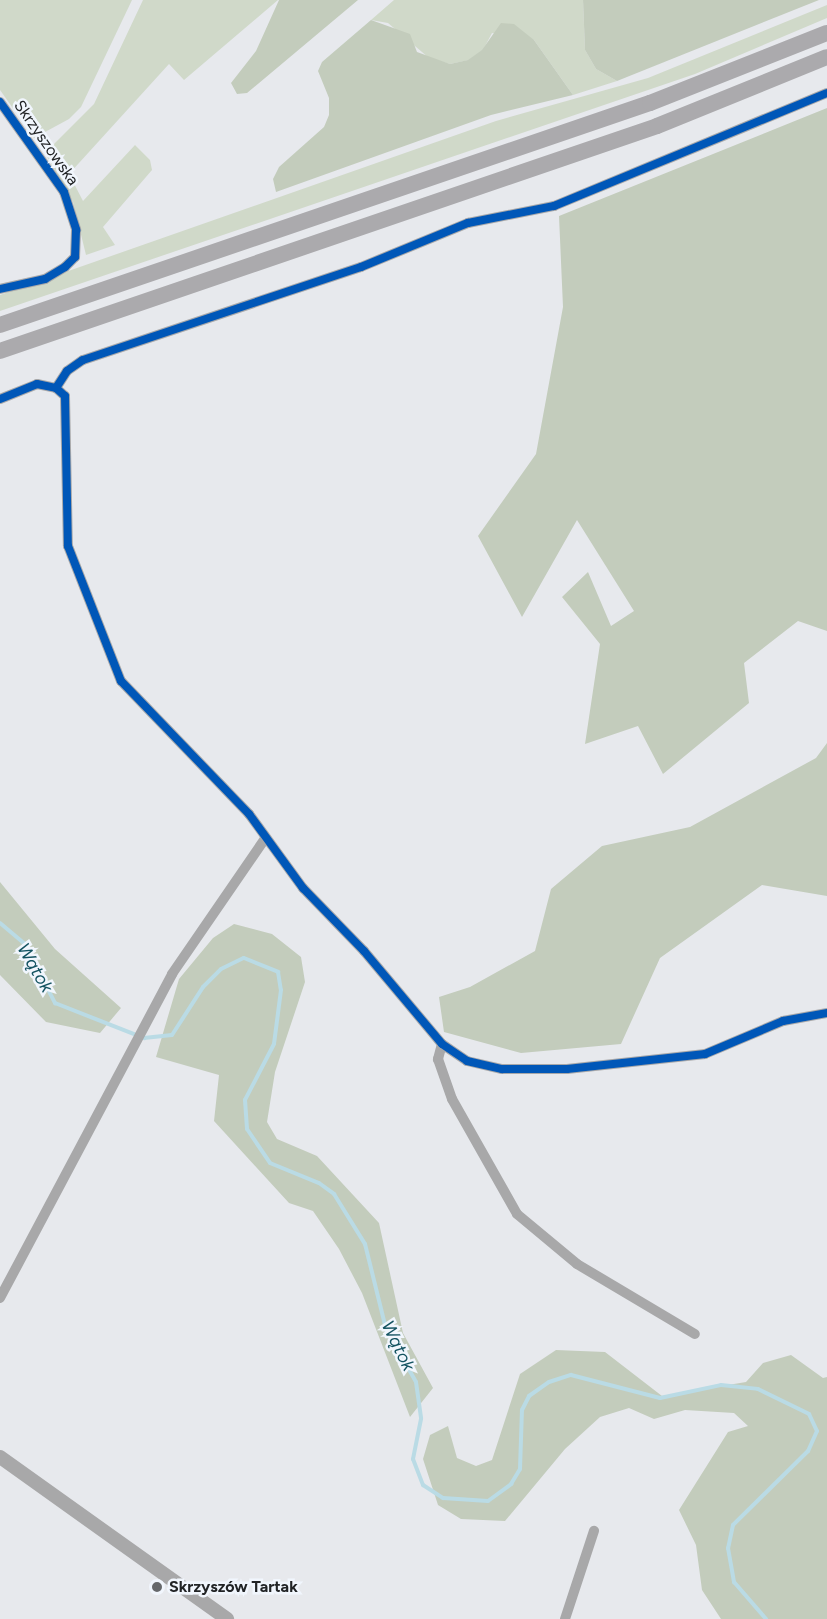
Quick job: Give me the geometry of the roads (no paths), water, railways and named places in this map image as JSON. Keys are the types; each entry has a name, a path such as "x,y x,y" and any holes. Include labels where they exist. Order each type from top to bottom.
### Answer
{"main road":[{"path":"0,325 650,103 827,33"},
{"path":"0,351 657,126 827,57"}],"street":[{"path":"56,388 67,371 83,360 361,267 468,223 554,206 827,93"},
{"name":"Skrzyszowska","path":"0,102 64,192 76,230 75,257 65,267 45,279 0,289"},
{"path":"0,399 37,384 56,388 69,405 65,476 68,546 121,681 249,814 264,840 442,1044 467,1060 502,1070 567,1069 705,1054 783,1021 827,1013"},
{"path":"0,1298 172,974 264,840"},
{"path":"442,1044 438,1059 452,1099 517,1214 577,1264 695,1334"},
{"path":"0,1457 227,1619"},
{"path":"565,1619 594,1531"}],"waterway":[{"name":"Wątok","path":"0,923 24,943 55,1003 144,1038 172,1035 203,987 221,969 244,958 278,972 281,990 274,1044 245,1100 247,1129 270,1163 319,1183 334,1194 365,1244 386,1329 416,1382 421,1419 413,1459 423,1485 443,1498 488,1501 511,1484 520,1469 522,1410 529,1396 549,1382 571,1375 660,1398 721,1385 758,1389 809,1414 817,1431 808,1451 733,1525 728,1548 734,1582 766,1619"}],"place":[{"name":"Skrzyszów Tartak","path":"157,1587"}]}
